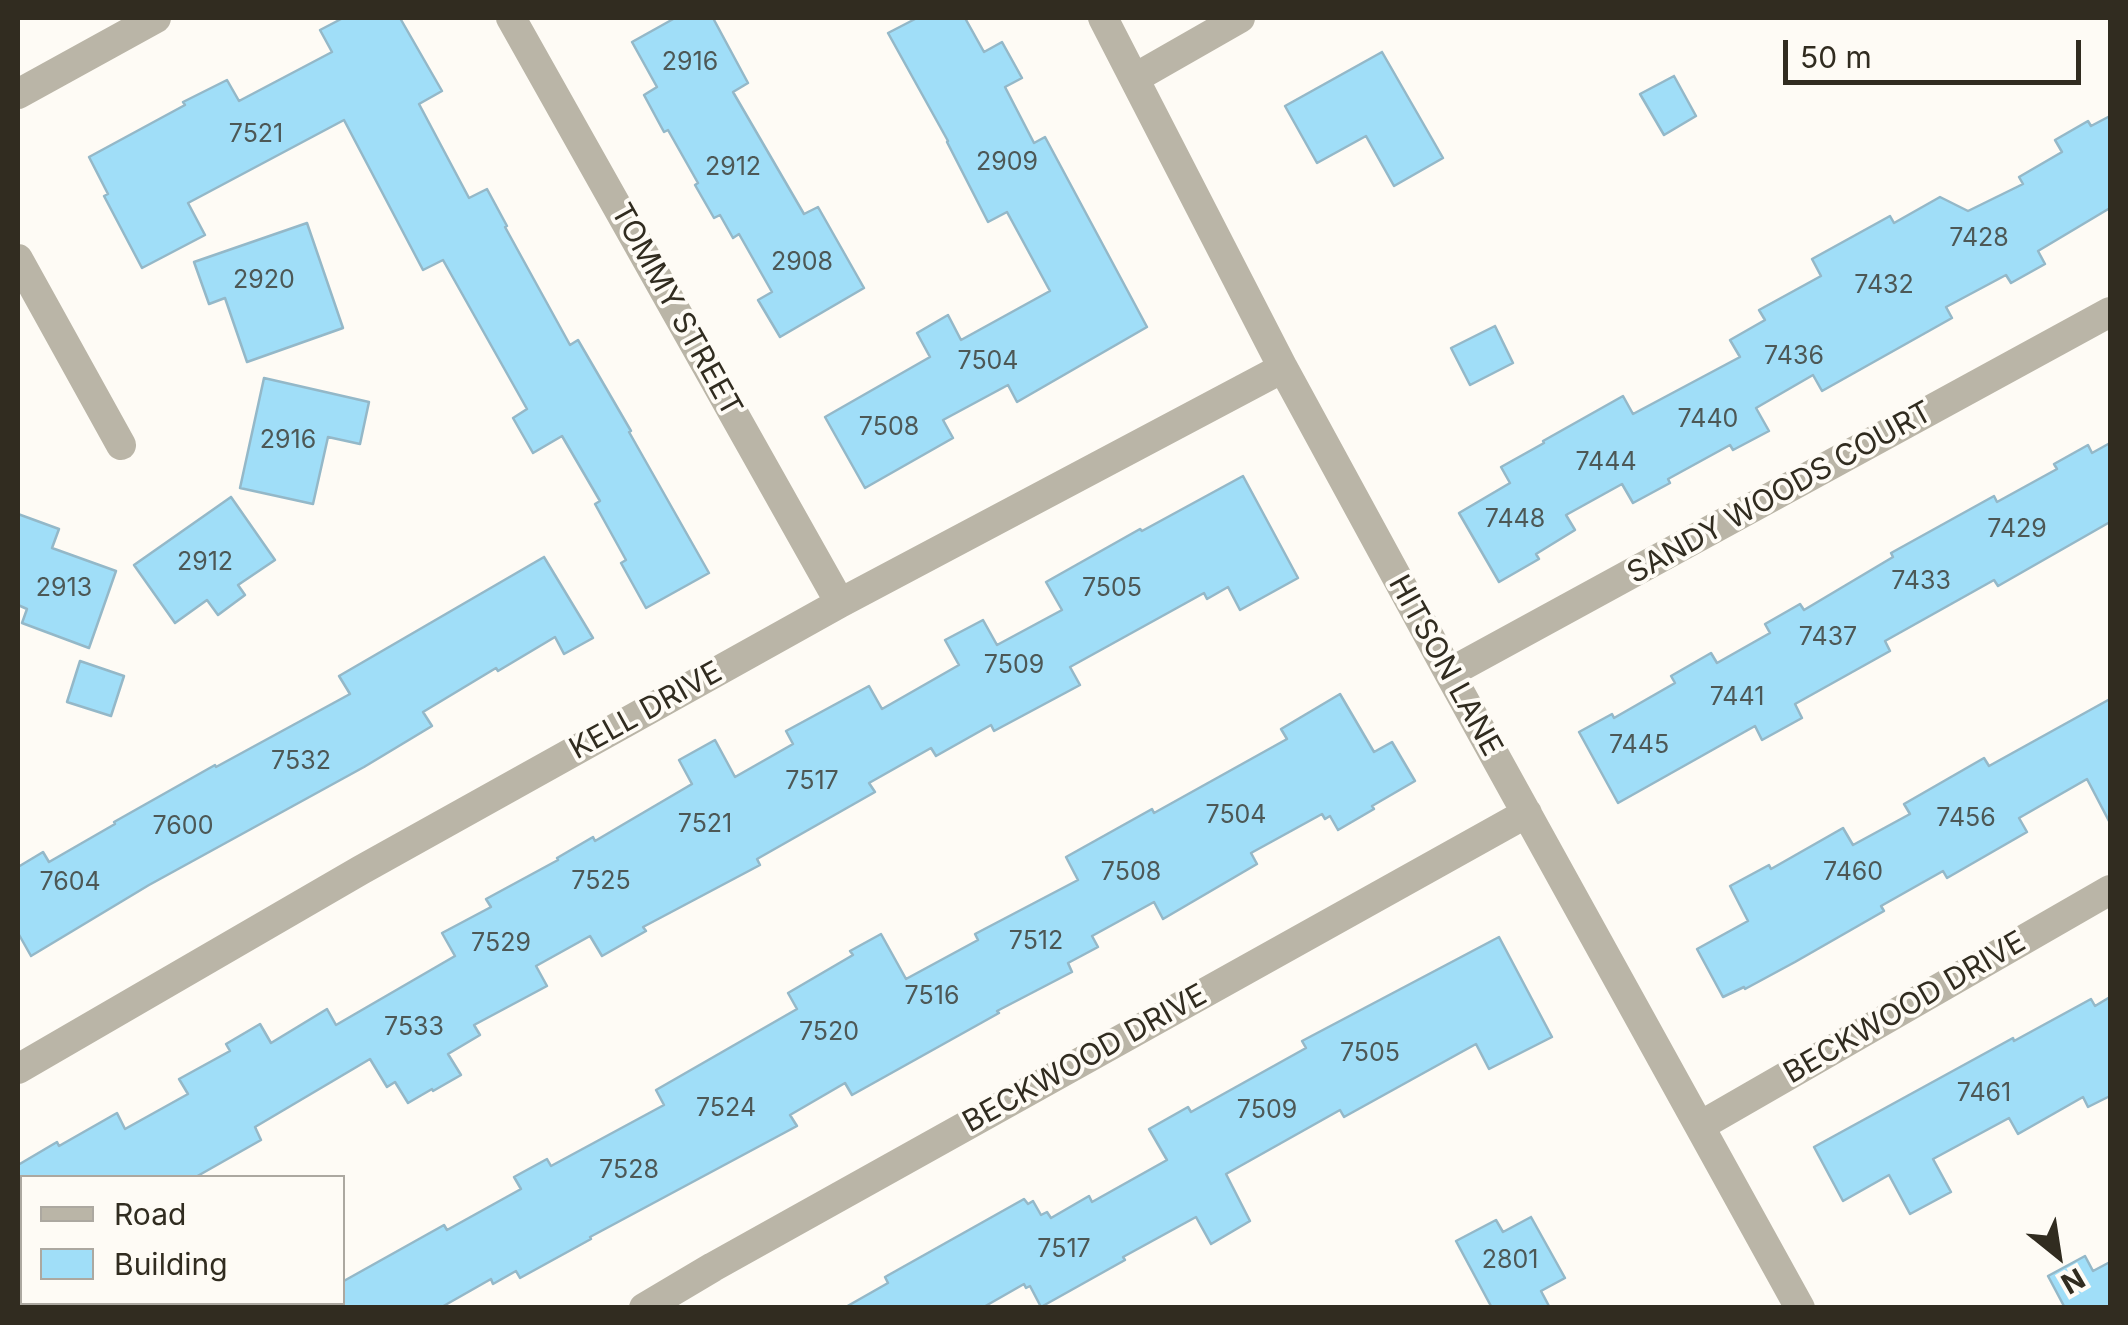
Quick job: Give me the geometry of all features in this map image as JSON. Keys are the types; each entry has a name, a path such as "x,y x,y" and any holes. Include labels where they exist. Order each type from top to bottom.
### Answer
{"street":[{"path":"18,94 156,18"},
{"name":"TOMMY STREET","path":"511,18 840,603"},
{"name":"HITSON LANE","path":"1103,18 1283,368 1800,1308"},
{"path":"1135,78 1240,18"},
{"path":"18,260 121,445"},
{"name":"SANDY WOODS COURT","path":"1449,674 2110,312"},
{"name":"KELL DRIVE","path":"18,1068 361,870 840,603 1283,368"},
{"name":"BECKWOOD DRIVE","path":"644,1308 1526,813"},
{"name":"BECKWOOD DRIVE","path":"1700,1126 2110,890"}],"building":[{"path":"343,18 400,18 442,91 419,104 469,198 487,189 570,345 578,340 709,573 646,608 621,563 626,560 595,504 600,501 562,436 533,453 513,418 527,409 443,260 423,270 344,120 188,203 205,235 142,268 104,196 108,194 89,157 227,80 239,101 332,52 320,30"},
{"path":"675,18 713,18 748,83 733,92 804,214 818,207 864,288 780,337 758,300 772,292 739,234 733,238 720,215 714,218 668,130 664,132 644,95 657,87 632,42"},
{"path":"917,18 965,18 984,52 1002,42 1022,78 1005,87 1034,143 1045,137 1147,327 1017,402 1008,385 943,420 953,438 865,488 825,417 930,357 917,333 948,315 961,340 1050,291 1007,212 988,222 888,33"},
{"path":"1382,52 1443,158 1394,186 1366,136 1317,163 1285,106"},
{"path":"1674,76 1696,116 1664,135 1640,94"},
{"path":"2110,116 2110,208 2038,251 2045,264 2011,283 2006,275 1946,307 1952,318 1822,391 1813,375 1756,408 1769,431 1733,450 1730,445 1633,503 1622,484 1566,515 1575,530 1536,554 1539,559 1499,582 1459,513 1510,483 1501,467 1623,396 1633,414 1740,357 1730,340 1765,320 1759,310 1821,276 1812,259 1890,216 1894,223 1940,197 1968,211 2023,184 2019,177 2062,152 2055,140 2088,121 2091,126"},
{"path":"307,223 343,328 247,362 225,298 209,304 194,262"},
{"path":"1495,326 1513,363 1470,385 1451,348"},
{"path":"264,378 369,402 360,444 328,437 313,504 240,488"},
{"path":"2110,443 2110,522 1998,586 1994,580 1885,641 1890,651 1795,704 1802,718 1762,740 1755,726 1618,803 1579,732 1612,714 1614,718 1675,683 1671,676 1711,653 1717,663 1770,633 1765,624 1800,604 1804,610 1893,557 1891,553 1994,496 1997,502 2057,469 2054,464 2088,445 2092,453"},
{"path":"1243,476 1298,578 1240,610 1228,587 1207,599 1204,593 1070,667 1080,685 994,731 991,725 936,756 931,748 869,783 875,792 757,859 760,865 643,927 646,931 602,956 590,936 536,966 547,986 474,1025 480,1035 448,1054 461,1075 408,1103 395,1082 387,1087 370,1059 255,1127 261,1140 199,1175 18,1178 18,1165 57,1142 59,1146 117,1113 125,1129 188,1094 179,1079 230,1051 226,1044 260,1024 271,1043 327,1009 336,1025 455,956 442,933 491,907 486,899 692,784 679,760 715,740 735,777 793,744 786,731 869,686 882,709 959,665 945,640 983,620 997,645 1062,610 1046,582"},
{"path":"231,497 275,560 238,585 245,595 218,615 207,600 175,623 134,565"},
{"path":"18,514 59,529 52,548 116,571 89,648 22,623 27,609 18,605"},
{"path":"544,557 593,638 564,654 555,637 498,671 496,668 423,712 432,726 31,956 18,933 18,867 43,852 49,862 215,765 350,694 339,676"},
{"path":"80,661 124,676 111,716 67,702"},
{"path":"1340,694 1374,752 1392,742 1415,781 1338,830 1330,816 1325,819 1322,814 1251,853 1257,864 1163,919 1154,902 1092,936 1098,947 1068,963 1072,972 852,1095 845,1083 790,1115 797,1126 520,1278 516,1271 493,1284 491,1279 440,1308 342,1308 345,1280 444,1225 447,1230 521,1189 514,1177 547,1159 551,1166 664,1105 656,1090 797,1009 788,993 853,955 850,951 881,934 906,979 978,940 975,934 1078,880 1066,857 1287,739 1281,729"},
{"path":"2110,699 2110,823 2087,779 2019,818 2027,832 1947,878 1943,871 1881,906 1884,911 1795,962 1723,997 1697,949 1748,921 1730,886 1769,865 1771,869 1843,828 1853,845 1910,814 1904,804 1984,758 1989,766"},
{"path":"1499,937 1552,1037 1489,1069 1476,1044 1344,1117 1340,1110 1226,1174 1250,1221 1211,1244 1196,1217 1041,1307 1030,1286 1026,1288 1024,1284 982,1308 844,1308 888,1283 885,1277 1024,1199 1028,1204 1033,1201 1041,1215 1047,1212 1051,1218 1089,1196 1092,1202 1167,1160 1149,1129 1188,1107 1191,1112 1306,1048 1302,1041"},
{"path":"2110,997 2110,1096 2088,1107 2083,1097 2018,1134 2009,1118 1933,1159 1951,1192 1910,1214 1889,1175 1843,1201 1814,1147 2013,1038 2014,1041 2091,999 2095,1006"},
{"path":"1531,1217 1565,1278 1541,1291 1550,1308 1492,1308 1456,1241 1496,1220 1503,1232"},
{"path":"2085,1256 2093,1271 2110,1262 2110,1308 2065,1308 2048,1276"}]}
